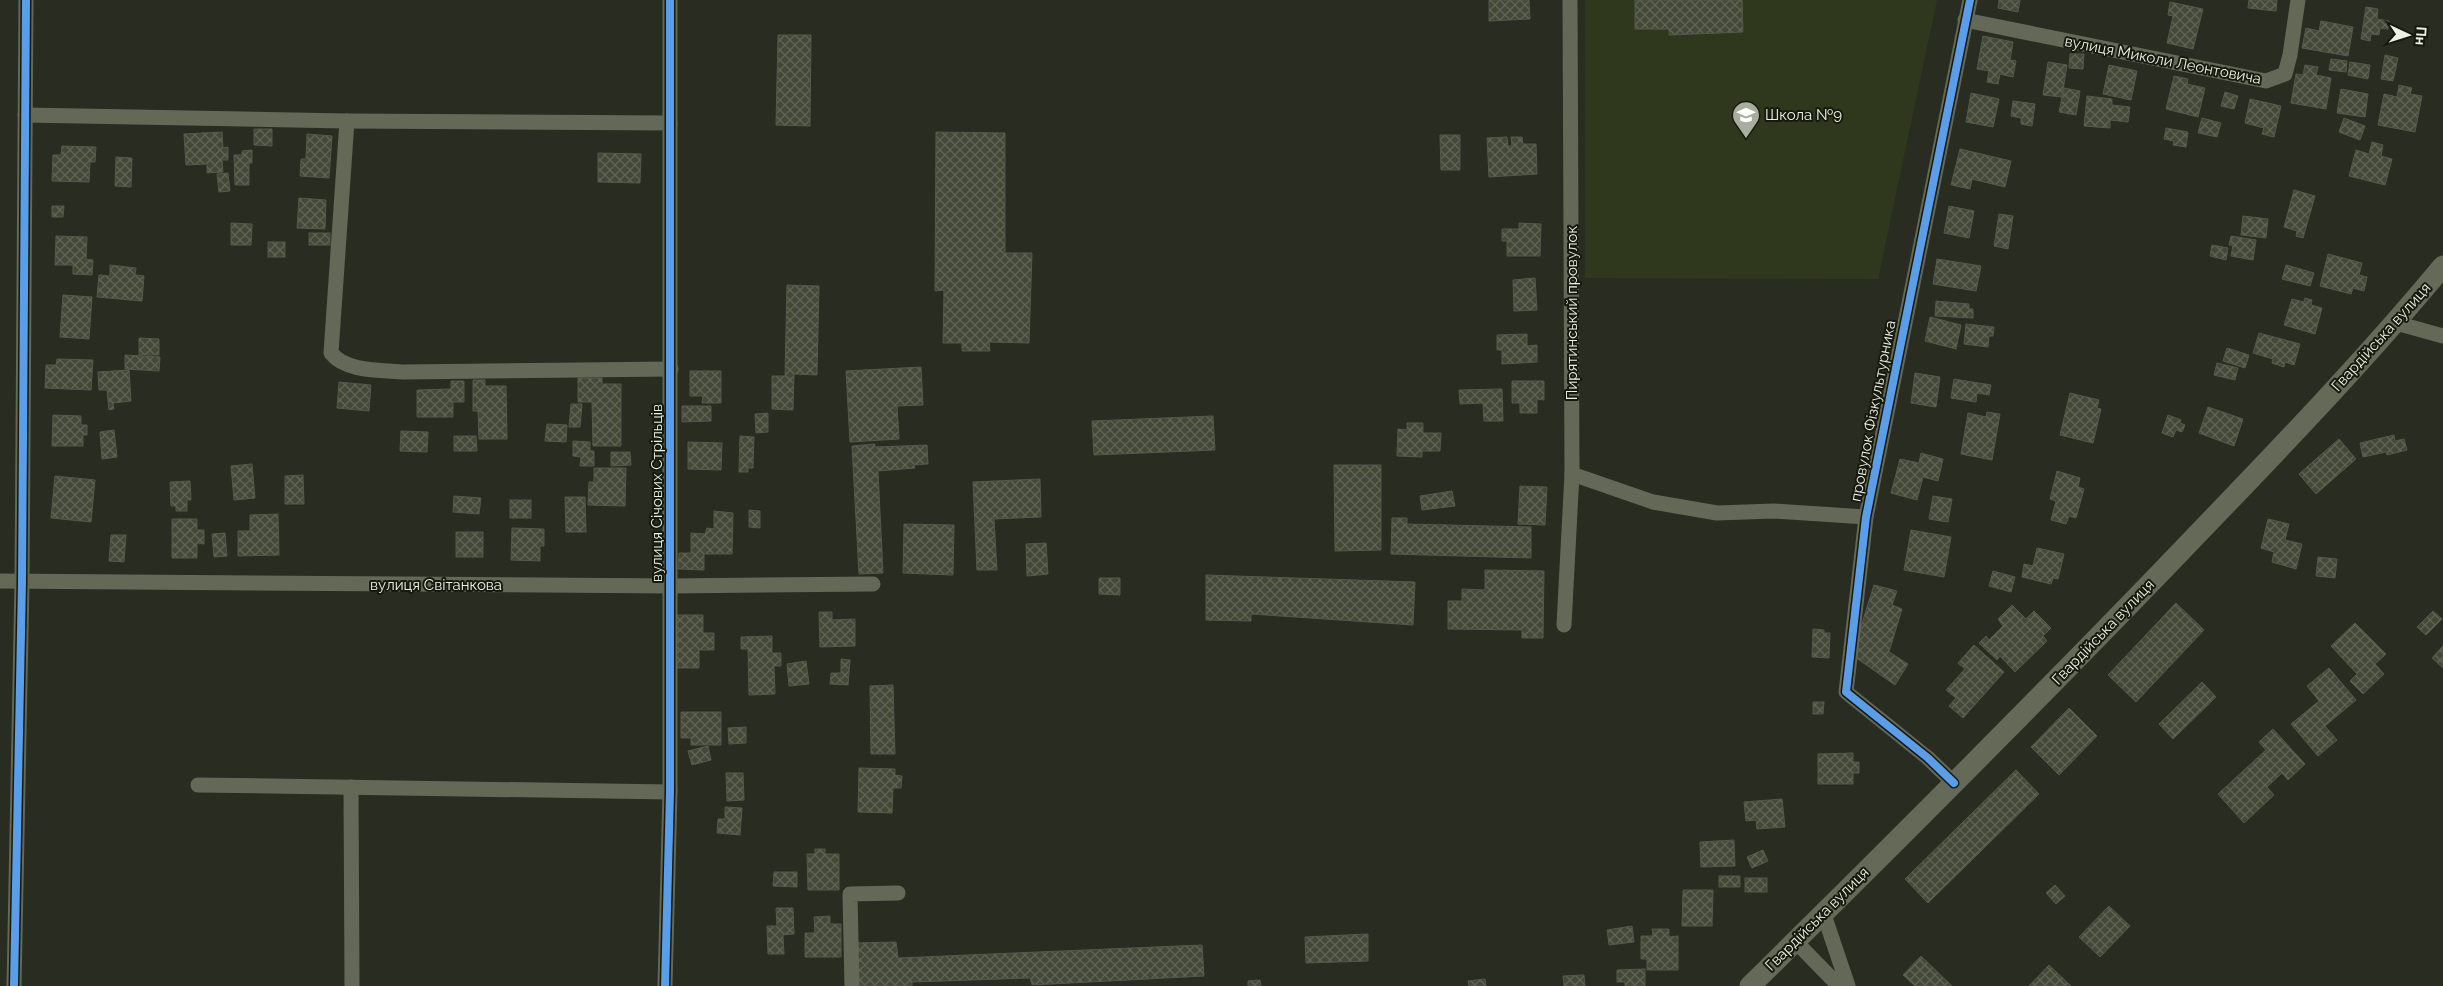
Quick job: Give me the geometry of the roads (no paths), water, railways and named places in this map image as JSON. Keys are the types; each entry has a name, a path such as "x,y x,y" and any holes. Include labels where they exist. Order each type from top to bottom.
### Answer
{"main road":[{"name":"Гвардійська вулиця","path":"1750,986 1796,941 1822,912 1954,783 2258,473 2396,322 2443,266"}],"street":[{"path":"14,986 22,582 26,0"},
{"name":"вулиця Січових Стрільців","path":"665,986 670,792 670,0"},
{"name":"Пирятинський провулок","path":"1564,625 1572,474 1570,0"},
{"name":"провулок Фізкультурника","path":"1954,783 1928,758 1846,692 1866,517 1970,0"},
{"name":"вулиця Миколи Леонтовича","path":"1965,20 2266,81 2285,74 2290,55 2298,0"},
{"path":"25,115 347,121 670,123"},
{"path":"347,121 331,353 338,362 368,369 404,372 671,369"},
{"path":"2396,322 2443,336"},
{"path":"1572,474 1653,502 1717,513 1774,511 1866,517"},
{"name":"вулиця Світанкова","path":"0,581 670,586 873,584"},
{"path":"198,785 670,792"},
{"path":"351,787 352,986"},
{"path":"852,986 850,894 898,893"},
{"path":"1822,912 1848,986"},
{"path":"1796,941 1838,986"}],"place":[{"name":"Школа №9","path":"1746,139"}]}
